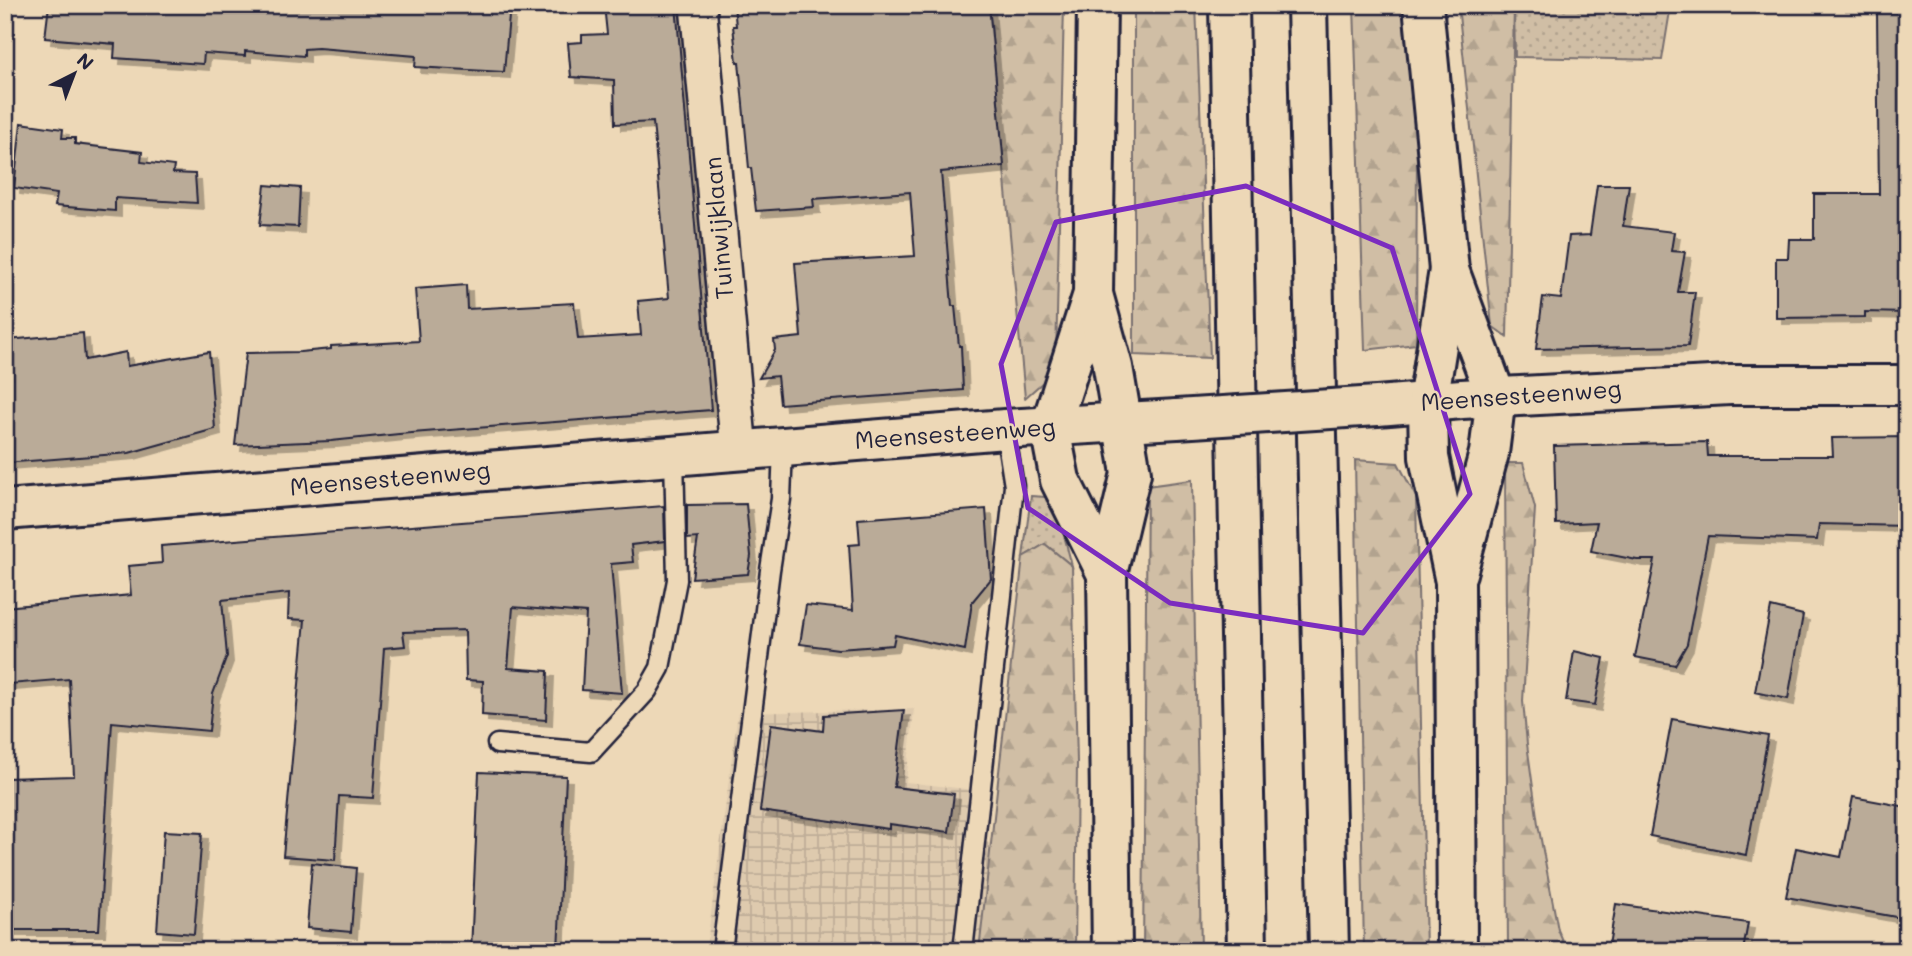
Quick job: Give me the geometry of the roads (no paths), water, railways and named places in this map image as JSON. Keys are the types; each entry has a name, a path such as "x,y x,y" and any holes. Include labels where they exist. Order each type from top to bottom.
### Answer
{"main road":[{"path":"1097,5 1093,294 1113,366 1130,473 1107,574 1112,951"},
{"path":"1229,5 1247,951"},
{"path":"1307,5 1329,951"},
{"path":"1423,5 1449,270 1428,402 1429,457 1455,582 1457,951"},
{"path":"1449,270 1496,397 1489,453 1455,582"},
{"path":"1093,294 1050,428 1060,480 1107,574"},
{"name":"Meensesteenweg","path":"5,510 1005,429 1290,410 1730,385 1907,384"}],"street":[{"name":"Tuinwijklaan","path":"698,5 739,450"}],"lane":[{"path":"963,951 1014,486 1005,429"},
{"path":"722,951 770,570 782,499 783,447"},
{"path":"497,744 591,752 647,691 660,668 677,580 674,456"}]}
